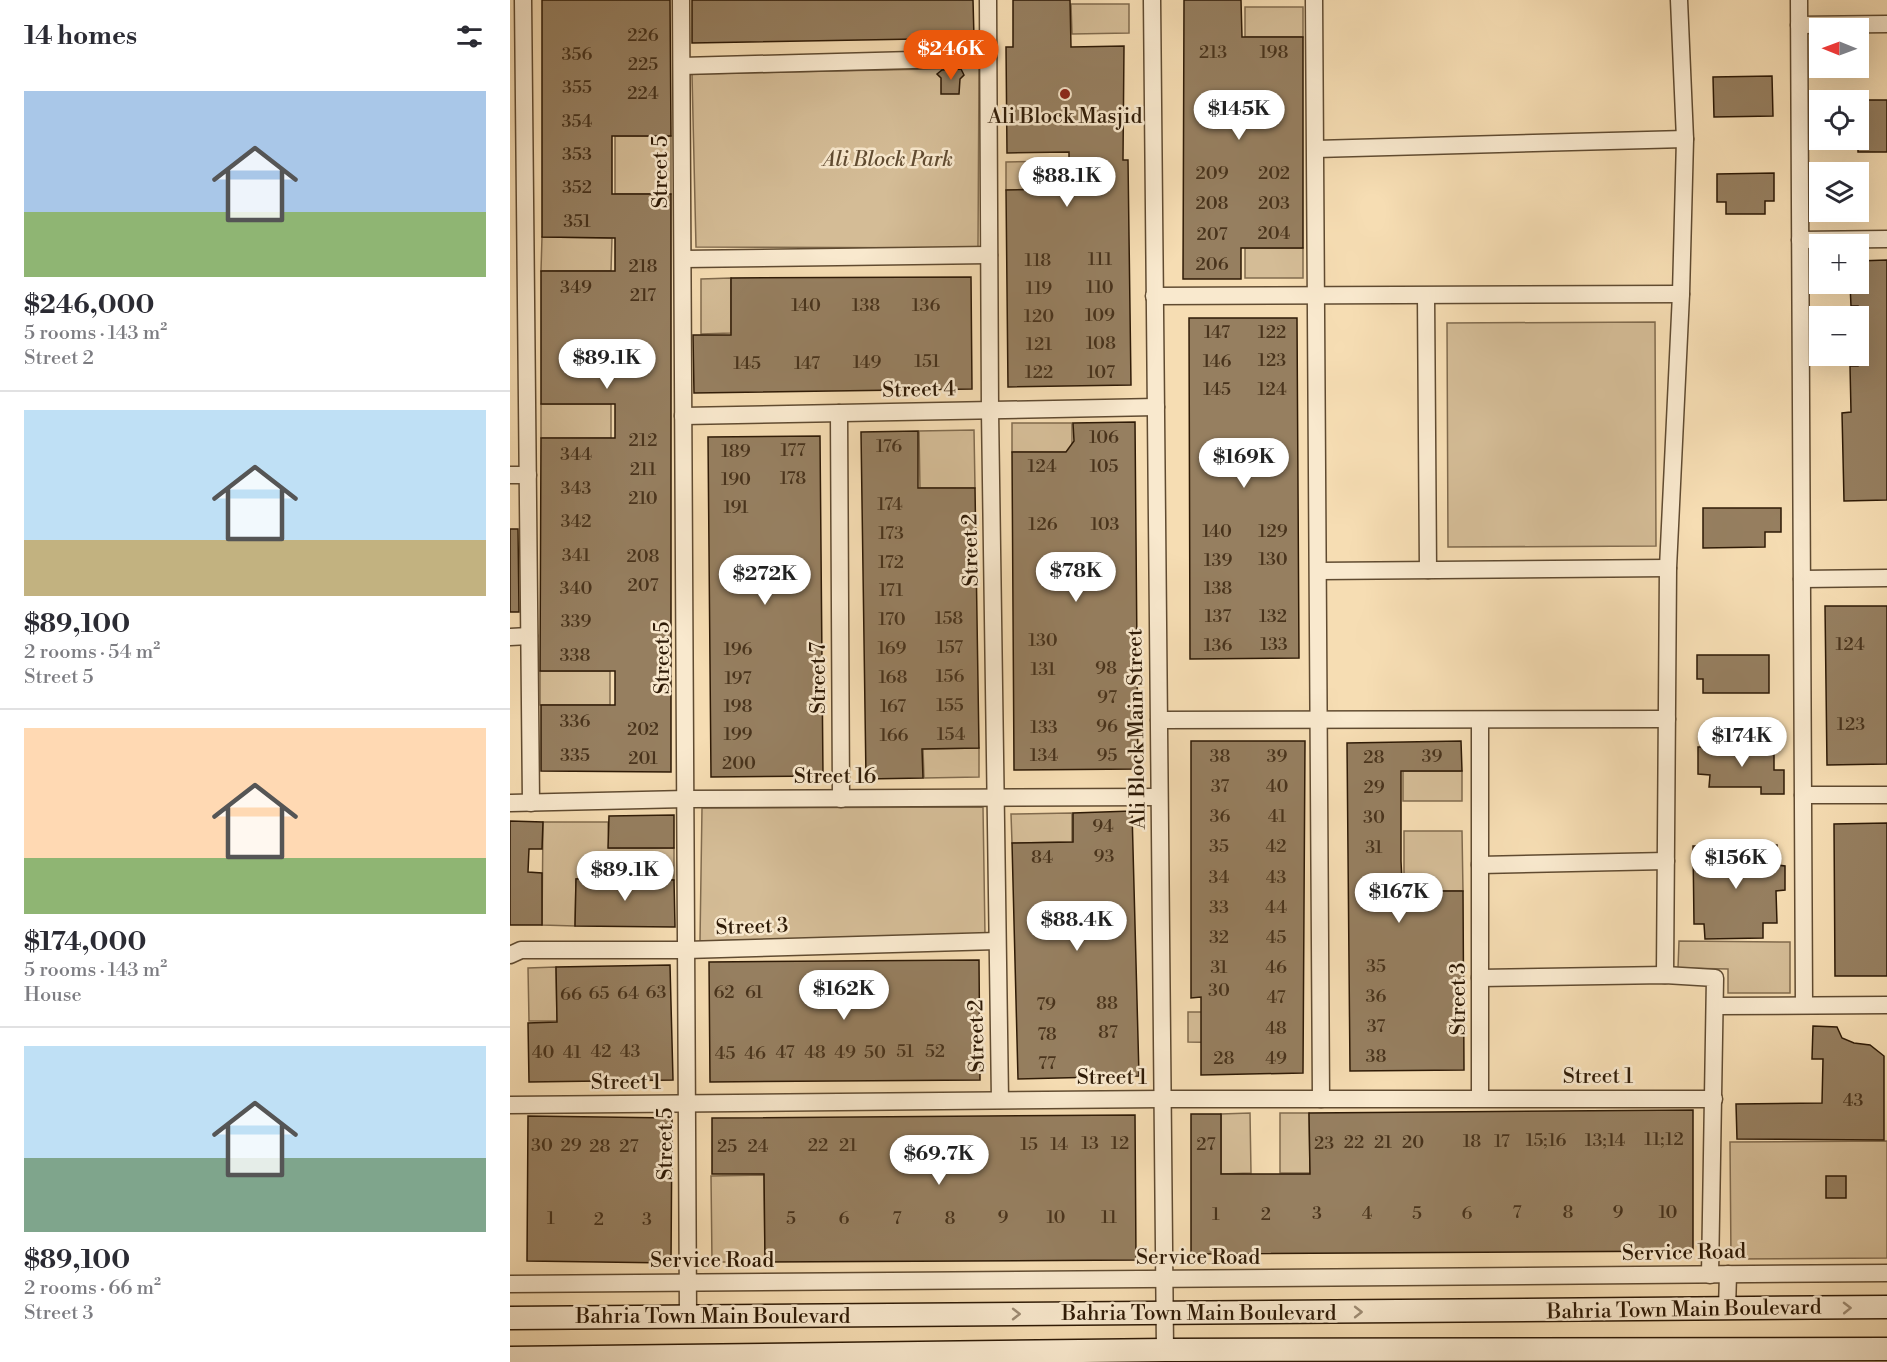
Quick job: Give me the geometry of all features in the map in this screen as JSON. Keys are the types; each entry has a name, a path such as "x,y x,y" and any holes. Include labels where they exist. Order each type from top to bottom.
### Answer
{"main road":[{"name":"Bahria Town Main Boulevard","path":"510,1318 1887,1307"},
{"path":"939,1359 966,1323 981,1314"},
{"path":"939,1359 943,1315"},
{"name":"Bahria Town Main Boulevard","path":"510,1358 939,1359 1165,1350 1741,1356 1887,1348"}],"street":[{"name":"Street 5","path":"681,0 688,1316"},
{"name":"Street 2","path":"988,0 990,411 1000,1100"},
{"name":"Ali Block Main Street","path":"1152,0 1165,1350"},
{"path":"1314,0 1318,297 1321,1099"},
{"path":"1665,975 1668,568 1681,294 1684,139 1679,0"},
{"path":"1799,0 1804,1005"},
{"path":"519,8 518,181 528,475 531,803"},
{"path":"1799,25 1887,24"},
{"path":"681,66 988,58"},
{"path":"1316,149 1684,139"},
{"path":"1800,240 1887,239"},
{"path":"683,259 989,255"},
{"path":"1154,296 1681,294"},
{"path":"1426,296 1428,570"},
{"name":"Street 4","path":"683,416 1156,407"},
{"name":"Street 7","path":"839,413 841,799"},
{"path":"510,475 528,475"},
{"path":"1319,571 1668,568"},
{"path":"1802,579 1887,578"},
{"path":"510,637 529,636"},
{"path":"1159,720 1667,719"},
{"name":"Street 3","path":"1480,720 1480,1098"},
{"path":"1803,795 1887,795"},
{"name":"Street 16","path":"510,803 686,799 1159,797"},
{"path":"1480,865 1666,861"},
{"name":"Street 3","path":"510,955 521,950 686,950 998,941"},
{"path":"1480,978 1665,975 1715,978 1710,1275"},
{"path":"1716,1006 1887,1005"},
{"name":"Street 1","path":"510,1105 1162,1099 1714,1099"},
{"name":"Service Road","path":"510,1284 1887,1273"},
{"path":"1727,1309 1728,1274"}],"green space":[{"path":"1071,4 1129,4 1129,33 1072,34"},
{"path":"1245,7 1303,7 1303,37 1245,37"},
{"name":"Ali Block Park","path":"979,68 978,248 696,247 692,74"},
{"path":"615,136 671,136 671,194 615,194"},
{"path":"1069,161 1069,189 1006,190 1006,162"},
{"path":"542,237 612,238 611,271 541,271"},
{"path":"1245,248 1303,248 1303,278 1245,278"},
{"path":"731,278 731,333 701,334 701,279"},
{"path":"1655,322 1656,546 1448,547 1447,323"},
{"path":"541,404 611,404 611,438 541,438"},
{"path":"1012,423 1072,423 1072,452 1012,452"},
{"path":"974,430 975,488 920,488 919,431"},
{"path":"540,671 610,671 610,705 540,705"},
{"path":"979,748 979,777 924,778 923,749"},
{"path":"1403,771 1462,771 1462,801 1403,801"},
{"path":"983,807 985,935 700,941 702,808"},
{"path":"1072,813 1072,842 1012,843 1011,814"},
{"path":"543,822 608,822 609,848 674,848 674,880 576,879 575,926 542,925"},
{"path":"1404,831 1462,831 1463,891 1404,891"},
{"path":"1679,941 1790,942 1790,993 1728,993 1728,969 1678,968"},
{"path":"556,967 557,1021 529,1021 528,968"},
{"path":"1188,1012 1247,1012 1247,1043 1188,1042"},
{"path":"1250,1113 1251,1173 1221,1174 1221,1114"},
{"path":"1280,1113 1309,1113 1310,1173 1280,1173"},
{"path":"1887,1141 1887,1258 1731,1259 1730,1142"},
{"path":"764,1175 765,1262 712,1262 711,1176"}],"building":[{"path":"542,0 670,0 671,136 612,136 612,194 671,194 671,772 541,771 541,705 615,705 615,671 540,671 541,438 615,438 615,404 541,404 541,271 615,271 615,238 542,237"},
{"path":"692,0 973,0 974,38 692,43"},
{"path":"1013,0 1070,0 1071,47 1124,46 1123,160 1128,160 1131,385 1008,387 1006,190 1069,189 1069,152 1007,153 1006,47 1013,47"},
{"path":"1184,0 1241,0 1242,37 1303,37 1303,248 1241,248 1241,279 1183,279"},
{"path":"961,69 964,75 960,79 959,94 941,94 941,78 937,74 942,70"},
{"path":"1772,76 1773,116 1714,117 1713,77"},
{"path":"1869,100 1887,100 1887,152 1858,152 1858,150 1869,150"},
{"path":"1774,173 1774,201 1765,201 1765,214 1726,214 1726,202 1717,202 1717,174"},
{"path":"1887,260 1887,500 1844,501 1842,413 1851,412 1850,366 1869,366 1869,306 1851,306 1850,294 1869,294 1869,261"},
{"path":"971,277 972,389 694,393 693,335 731,335 731,278"},
{"path":"1189,318 1297,318 1299,658 1190,659"},
{"path":"1135,422 1138,769 1014,770 1012,452 1066,452 1074,441 1073,423"},
{"path":"918,431 918,488 975,488 979,748 922,749 923,778 866,779 861,432"},
{"path":"820,436 823,776 711,777 708,437"},
{"path":"1703,508 1781,508 1781,532 1765,532 1765,547 1703,548"},
{"path":"510,529 518,529 519,612 510,612"},
{"path":"1825,606 1887,606 1887,764 1827,765"},
{"path":"1697,655 1769,655 1769,693 1703,693 1703,679 1697,679"},
{"path":"1191,741 1305,741 1303,1073 1201,1075 1201,997 1191,998"},
{"path":"1461,741 1462,771 1401,771 1401,861 1402,882 1411,891 1463,891 1464,1070 1350,1071 1347,743"},
{"path":"1698,747 1774,747 1774,770 1784,770 1784,794 1761,794 1761,787 1709,787 1710,775 1698,774"},
{"path":"1132,811 1139,1076 1018,1079 1012,843 1073,842 1073,813"},
{"path":"674,815 674,848 608,848 609,816"},
{"path":"510,821 543,822 542,849 529,849 528,872 542,873 542,925 510,925"},
{"path":"1887,823 1887,976 1835,976 1834,824"},
{"path":"1777,845 1777,865 1785,866 1785,890 1776,891 1777,923 1763,923 1763,938 1705,939 1704,924 1694,924 1693,846"},
{"path":"609,877 674,880 675,927 575,926 576,879"},
{"path":"979,960 980,1080 710,1082 709,962"},
{"path":"670,965 673,1080 529,1082 528,1023 557,1022 556,967"},
{"path":"1813,1026 1837,1027 1842,1038 1854,1043 1870,1045 1884,1056 1884,1140 1737,1139 1736,1104 1822,1103 1823,1059 1812,1059"},
{"path":"1693,1110 1693,1251 1191,1254 1191,1114 1221,1114 1221,1174 1310,1174 1309,1113"},
{"path":"1135,1115 1136,1260 765,1262 764,1174 712,1174 712,1118"},
{"path":"528,1116 672,1118 671,1263 527,1261"},
{"path":"1826,1176 1846,1176 1846,1198 1826,1198"}],"place":[{"name":"Ali Block Masjid","path":"1065,94"}]}
